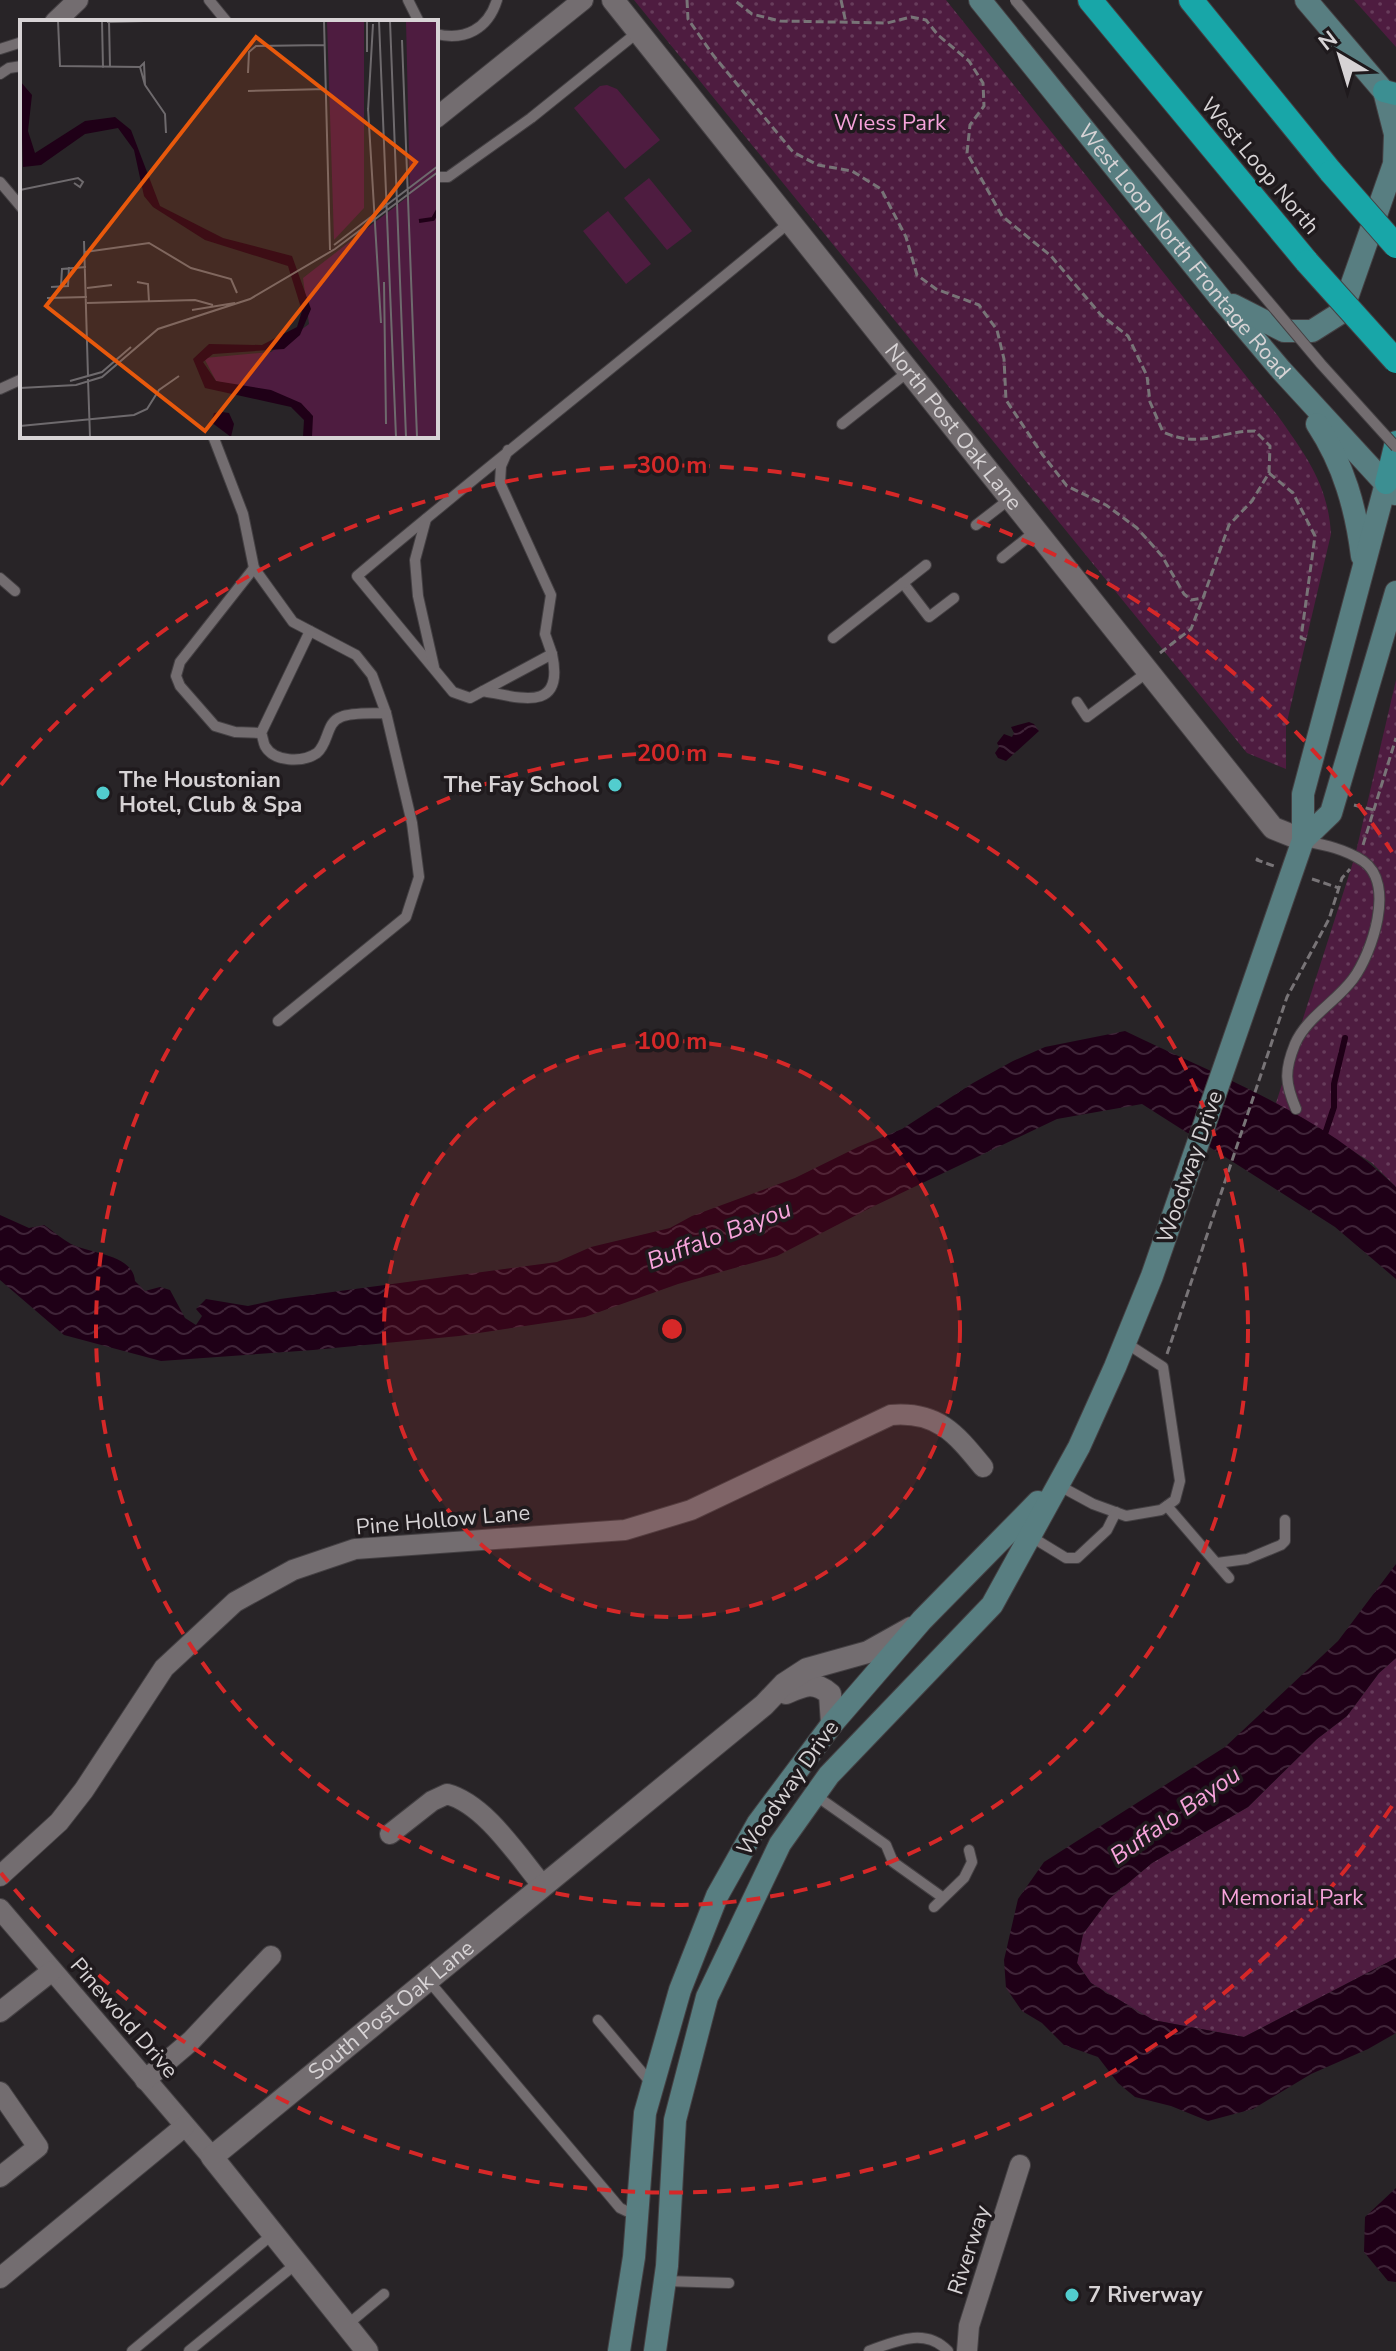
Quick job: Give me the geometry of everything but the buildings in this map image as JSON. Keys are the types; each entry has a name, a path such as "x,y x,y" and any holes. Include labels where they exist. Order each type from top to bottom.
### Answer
{"highway":[{"name":"West Loop North","path":"1090,0 1307,262 1396,361"},
{"path":"1191,0 1331,172 1396,246"}],"main road":[{"name":"West Loop North Frontage Road","path":"980,0 1221,299 1281,370 1391,489"},
{"path":"1221,299 1284,331 1312,331 1342,312 1394,164 1392,97 1306,0"},
{"path":"1281,370 1331,446 1356,514 1364,565"},
{"name":"Woodway Drive","path":"655,2351 665,2281 675,2120 707,1997 780,1844 829,1775 992,1605 1079,1447 1126,1343 1303,840 1303,794 1364,565 1391,489 1396,445"},
{"name":"Woodway Drive","path":"1303,840 1331,813 1396,592"},
{"path":"1364,701 1396,637"},
{"name":"Woodway Drive","path":"619,2351 634,2257 645,2113 680,1990 717,1896 758,1823 832,1724 922,1620 1056,1484"},
{"path":"792,1778 815,1795"},
{"path":"680,1990 707,1997"},
{"path":"637,2216 670,2219"}],"street":[{"path":"57,20 78,0"},
{"path":"438,116 583,0"},
{"name":"North Post Oak Lane","path":"613,0 1273,828 1303,840"},
{"name":"Pine Hollow Lane","path":"0,1876 67,1811 164,1668 235,1602 293,1570 355,1549 625,1530 691,1510 891,1415 907,1413 941,1423 959,1438 983,1467"},
{"name":"South Post Oak Lane","path":"212,2157 764,1705 784,1684 807,1669 868,1652 922,1620"},
{"name":"South Post Oak Lane","path":"764,1705 809,1685 820,1685 830,1694 832,1724"},
{"path":"390,1834 432,1801 447,1794 461,1798 480,1812 543,1886"},
{"name":"Pinewold Drive","path":"0,1909 212,2157"},
{"path":"145,2080 191,2041 271,1956"},
{"path":"0,2012 52,1971"},
{"path":"0,2092 38,2147 0,2177"},
{"path":"0,2278 185,2126"},
{"path":"212,2157 367,2351"},
{"name":"Riverway","path":"967,2351 969,2326 1020,2165"}],"lane":[{"path":"209,0 225,20"},
{"path":"408,0 418,20"},
{"path":"438,34 463,36 476,31 486,22 497,0"},
{"path":"1015,0 1321,364 1396,445"},
{"path":"438,177 448,177 531,118 638,32"},
{"path":"0,49 20,43"},
{"path":"0,74 20,66"},
{"path":"0,182 20,206"},
{"path":"552,654 470,698 453,692 357,576 790,222"},
{"path":"842,424 909,371"},
{"path":"0,389 20,380"},
{"path":"214,438 243,514 254,568 293,622 356,655 372,675 386,713 412,823 419,877 406,917 278,1021"},
{"path":"483,691 538,698 551,689 556,675 545,634 551,595 500,483 501,466 508,450"},
{"path":"976,525 1011,498"},
{"path":"427,517 415,560 418,596 435,668"},
{"path":"1002,558 1037,530"},
{"path":"833,638 926,565"},
{"path":"254,568 180,662 176,676 180,686 215,726 235,732 261,733"},
{"path":"0,578 15,591"},
{"path":"903,583 929,617 954,598"},
{"path":"310,631 261,733 265,747 281,758 300,760 322,748 331,725 339,717 386,713"},
{"path":"1077,702 1087,717 1146,668"},
{"path":"1296,1109 1286,1085 1296,1042 1306,1026 1353,979 1368,953 1378,920 1380,891 1375,874 1365,862 1340,849 1303,840"},
{"path":"1056,1484 1093,1504 1126,1516 1161,1510 1175,1500 1180,1481 1163,1367 1126,1343"},
{"path":"1167,1506 1229,1578"},
{"path":"1029,1535 1066,1558 1077,1558 1107,1530 1116,1512"},
{"path":"1217,1563 1247,1559 1281,1545 1285,1541 1285,1520"},
{"path":"815,1795 886,1845 893,1862 942,1897"},
{"path":"934,1907 964,1878 972,1862 969,1850"},
{"path":"428,1980 620,2208 637,2216"},
{"path":"598,2020 653,2085"},
{"path":"132,2351 273,2234"},
{"path":"189,2351 297,2263"},
{"path":"665,2281 729,2283"},
{"path":"347,2325 384,2294"},
{"path":"869,2351 906,2337 939,2342 948,2351"}],"path":[{"path":"687,0 688,19 713,55 793,152 818,165 852,171 881,189 906,237 917,275 936,289 979,305 997,330 1004,359 1006,400 1067,486 1106,505 1137,528 1162,556 1184,594 1191,600 1203,598"},
{"path":"734,0 752,14 780,21 887,23 911,17 926,20 938,35 969,61 983,83 984,106 970,125 967,153 1002,216 1051,256 1101,315 1128,336 1147,376 1150,402 1163,432 1178,439 1195,441 1212,440 1233,431 1255,431 1270,446 1269,473 1252,501 1229,525 1191,629 1146,668"},
{"path":"841,0 846,23"},
{"path":"1269,473 1293,493 1315,536 1301,638 1310,641"},
{"path":"1322,882 1339,888"},
{"path":"1163,1367 1287,997"}],"green space":[{"name":"Wiess Park","path":"634,0 946,0 1278,416 1314,471 1325,500 1331,534 1286,726 1286,769 1247,753"},
{"path":"1354,0 1396,0 1396,47"},
{"path":"600,86 617,89 660,140 625,169 574,108"},
{"path":"649,178 692,231 667,250 624,198"},
{"path":"608,211 651,264 626,284 583,231"},
{"path":"1396,680 1396,1187 1372,1163 1276,1103 1355,856"},
{"name":"Memorial Park","path":"1396,1658 1396,1958 1244,2037 1153,2020 1091,1983 1077,1963 1083,1934 1109,1899 1152,1863 1248,1807 1317,1739 1347,1716 1379,1673"}],"water":[{"path":"1029,722 1039,731 1006,761 998,758 995,753 999,747 997,743 1004,734 1012,737 1011,727"},
{"name":"Buffalo Bayou","path":"1125,1031 1267,1098 1302,1118 1336,1138 1396,1187 1396,1279 1335,1227 1142,1104 1057,1119 777,1256 678,1284 585,1317 459,1336 161,1361 64,1335 0,1280 0,1215 29,1228 44,1225 71,1244 119,1260 127,1265 135,1281 145,1291 160,1287 170,1290 185,1318 196,1325 202,1316 196,1309 206,1299 248,1306 280,1299 557,1262 591,1247 670,1228 692,1216 795,1178 902,1129 973,1083 1045,1047"},
{"name":"Buffalo Bayou","path":"1396,1564 1396,1658 1379,1673 1347,1716 1317,1739 1248,1807 1152,1863 1109,1899 1083,1934 1077,1963 1091,1983 1153,2020 1244,2037 1396,1958 1396,2033 1311,2074 1253,2109 1208,2121 1171,2106 1135,2097 1118,2083 1098,2057 1064,2045 1042,2023 1022,2011 1006,1988 1004,1960 1018,1899 1044,1862 1225,1747 1338,1641"},
{"path":"1396,2188 1396,2282 1388,2281 1364,2252 1365,2217"}],"waterway":[{"path":"1323,1140 1334,1107 1334,1084 1345,1038"}],"place":[{"name":"The Fay School","path":"615,785"},
{"name":"The Houstonian Hotel, Club & Spa","path":"103,793"},
{"name":"7 Riverway","path":"1072,2295"}]}
